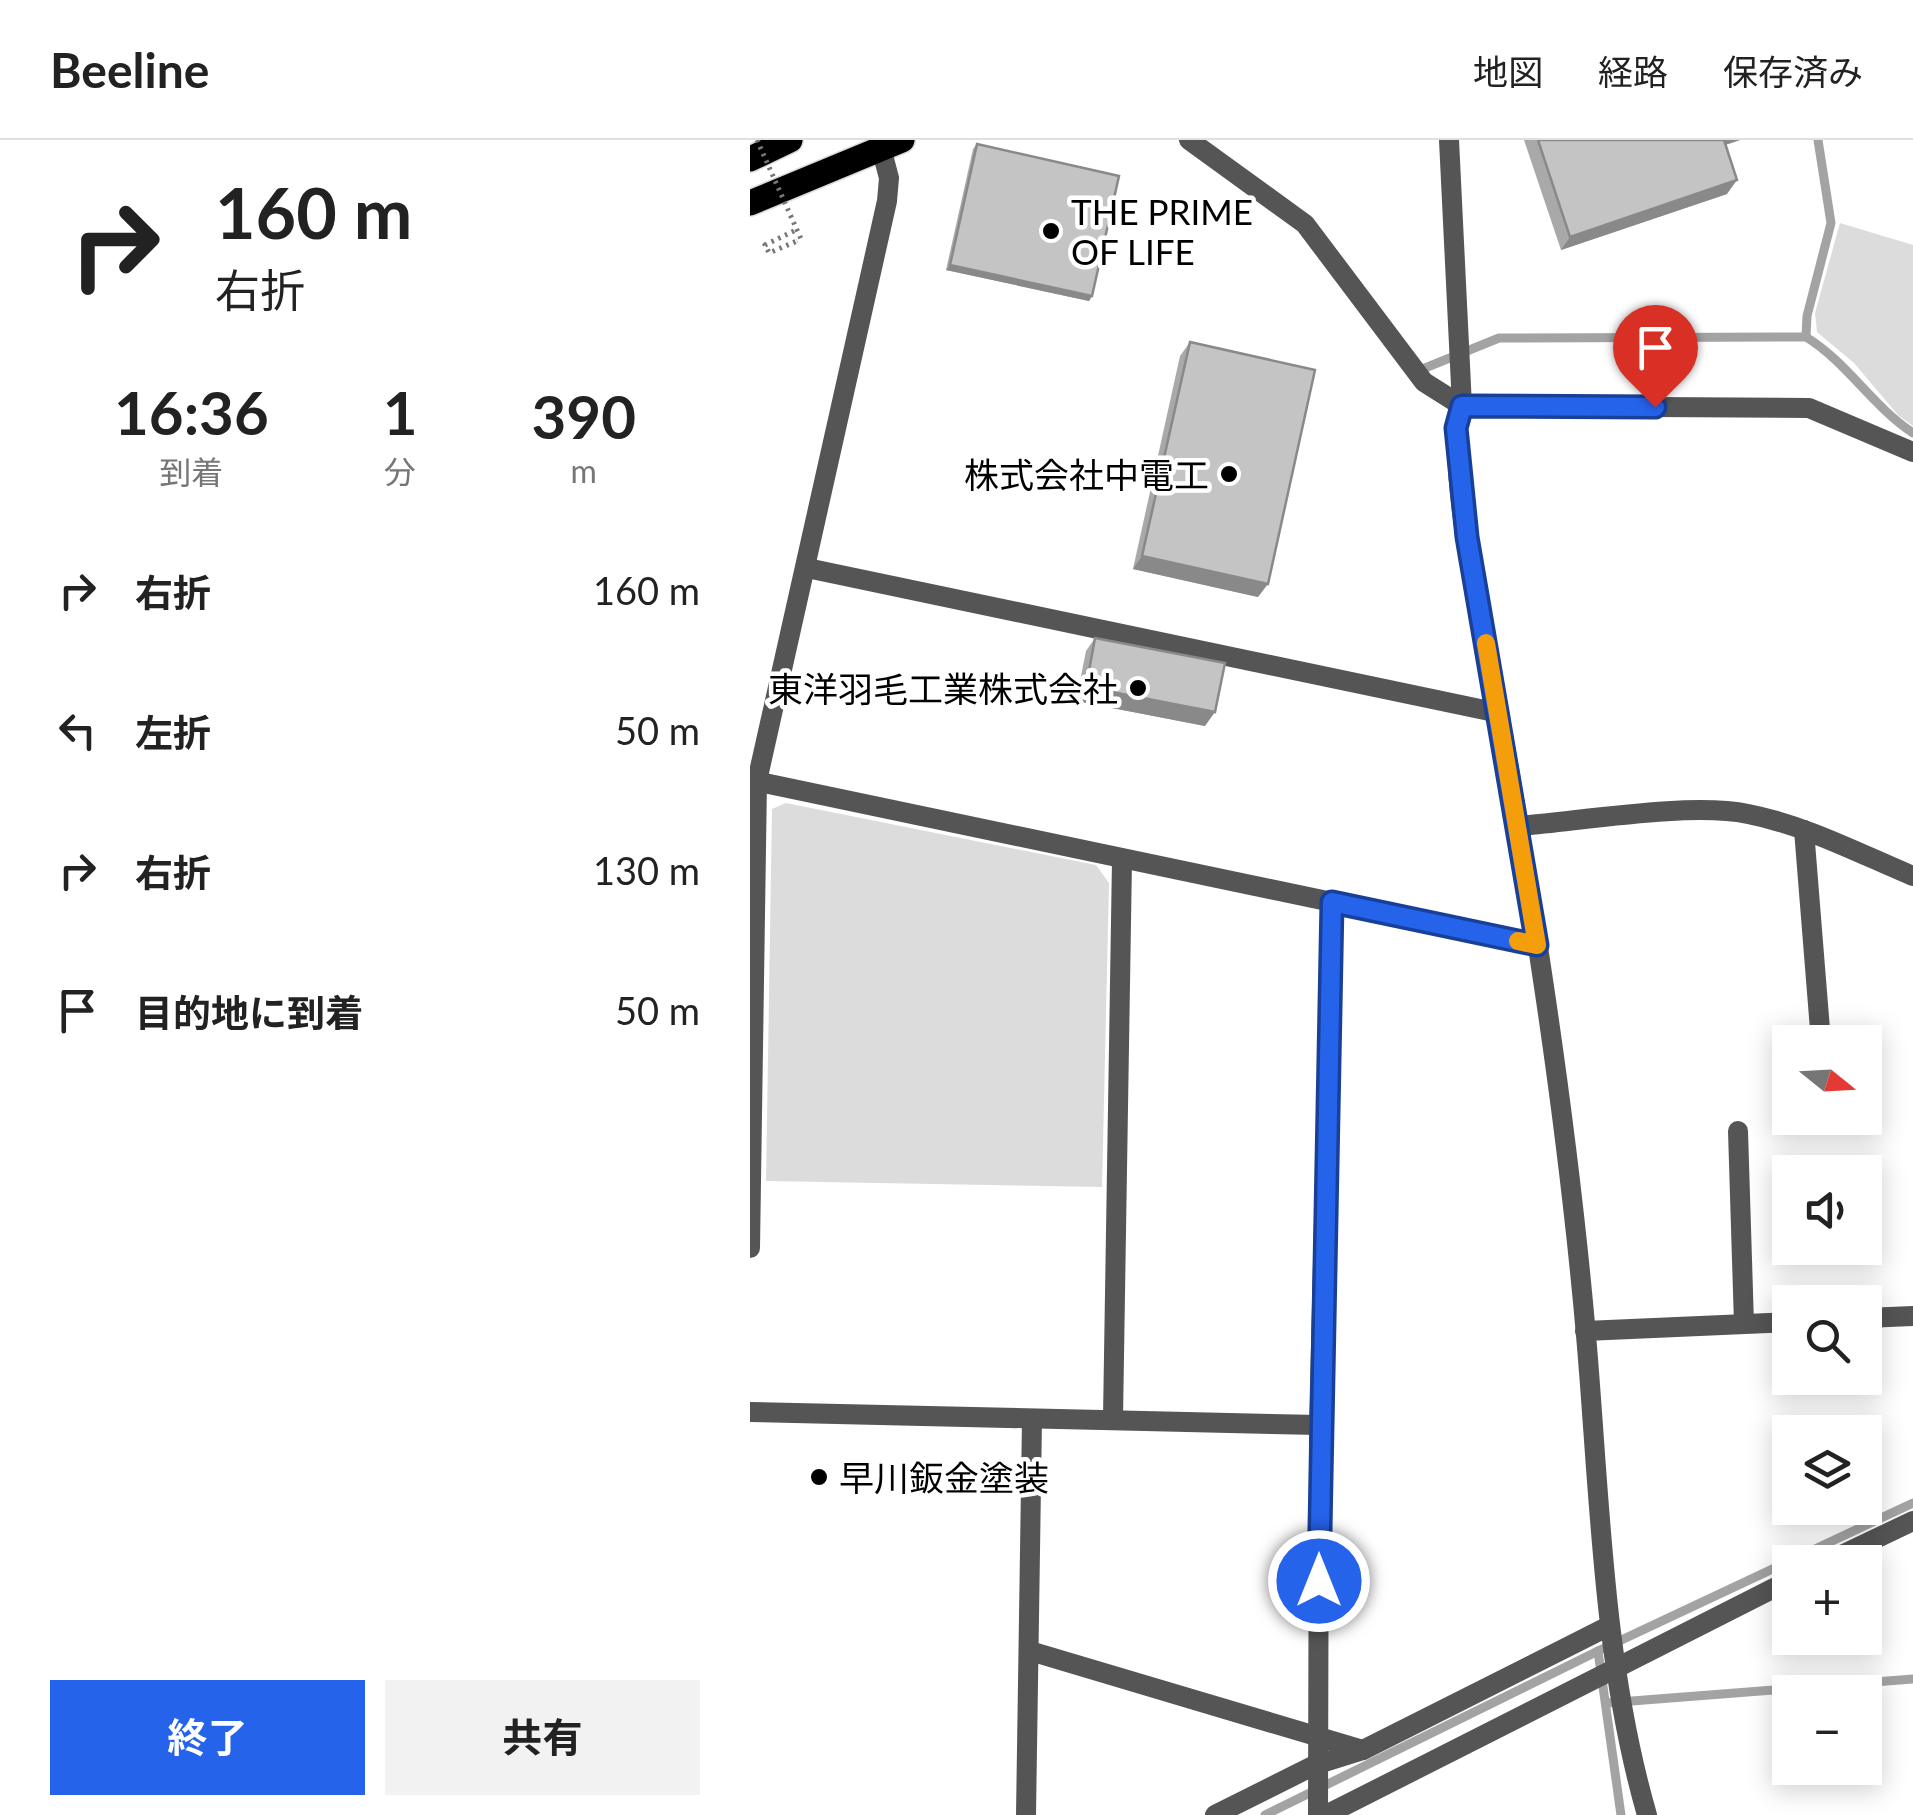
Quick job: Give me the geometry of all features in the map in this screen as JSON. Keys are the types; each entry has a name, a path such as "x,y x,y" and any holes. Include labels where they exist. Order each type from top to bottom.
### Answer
{"main road":[{"path":"750,160 790,140"},
{"path":"750,202 888,143"}],"street":[{"path":"1189,140 1305,224 1424,382 1462,406 1810,408 1913,452"},
{"path":"1449,140 1462,406 1456,428 1467,537 1537,945 1586,1331 1608,1654 1623,1702 1647,1815"},
{"path":"750,1248 753,781 807,568 886,202 888,143"},
{"path":"807,568 1499,713"},
{"path":"753,781 1537,945"},
{"path":"1518,826 1701,811 1746,813 1804,830 1913,876"},
{"path":"1804,830 1819,1025"},
{"path":"1113,1418 1122,860"},
{"path":"1332,902 1319,1425 1315,1769 1320,1811 1608,1654"},
{"path":"1738,1132 1744,1324"},
{"path":"1882,1317 1913,1316"},
{"path":"1586,1331 1772,1323"},
{"path":"750,1412 1319,1425"},
{"path":"1026,1815 1032,1418"},
{"path":"1863,1545 1913,1521"},
{"path":"1215,1815 1315,1769 1772,1587"},
{"path":"1030,1650 1363,1750"}],"path":[{"path":"757,140 801,239 769,253 765,245 794,231"}],"shaded area":[{"path":"1840,223 1913,245 1913,426 1898,415 1854,363 1817,332 1815,313"},
{"path":"786,803 1096,865 1109,883 1102,1187 766,1181 772,809"}],"building":[{"path":"1538,140 1724,140 1737,180 1570,237"},
{"path":"977,144 1119,176 1092,296 950,265"},
{"path":"1190,342 1315,370 1268,584 1142,556"},
{"path":"1095,638 1225,663 1215,712 1086,687"}],"waterway":[{"path":"1806,337 1807,316 1831,223 1818,140"},
{"path":"1425,368 1499,338 1806,337 1913,433"},
{"path":"1265,1815 1598,1651 1913,1503"},
{"path":"1598,1651 1621,1815"},
{"path":"1606,1703 1913,1679"}],"slow traffic":[{"path":"1486,643 1537,945 1518,941"}],"place":[{"name":"THE PRIME OF LIFE","path":"1051,231"},
{"name":"株式会社中電工","path":"1229,474"},
{"name":"東洋羽毛工業株式会社","path":"1138,688"},
{"name":"早川鈑金塗装","path":"819,1477"}],"route":[{"path":"1319,1581 1332,902 1537,945 1467,537 1456,428 1462,406 1655,407"}]}
